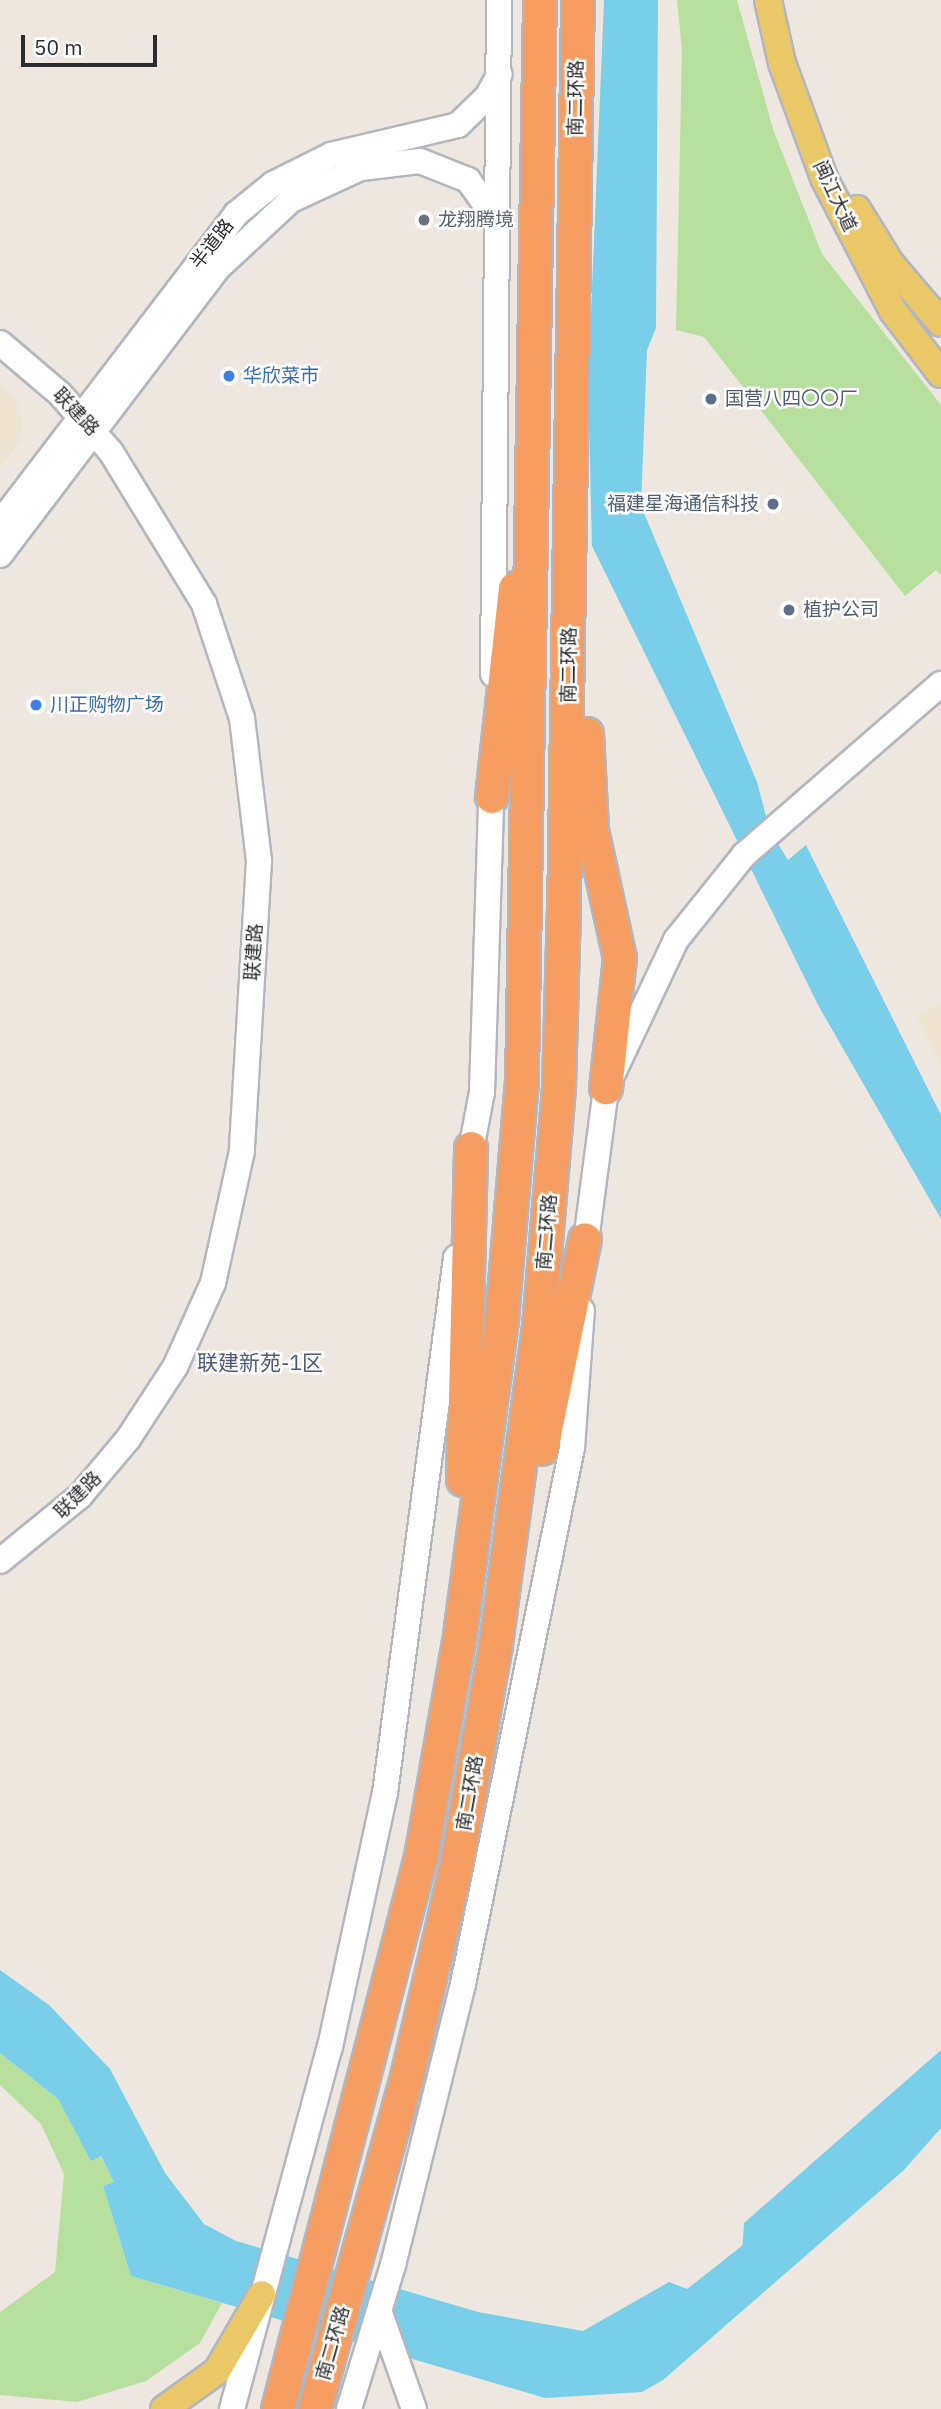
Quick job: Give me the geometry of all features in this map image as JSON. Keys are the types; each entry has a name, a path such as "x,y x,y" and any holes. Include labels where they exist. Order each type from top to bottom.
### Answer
{"highway":[{"name":"南二环路","path":"278,2409 372,2065 421,1857 460,1635 502,1320 522,1081 540,0"},
{"name":"南二环路","path":"315,2409 407,2077 457,1864 496,1644 539,1326 559,1086 572,502 577,15"},
{"path":"492,797 511,609 533,498"},
{"path":"572,502 592,830 620,958 606,1088"},
{"path":"460,1635 471,1148"},
{"path":"496,1644 585,1239"}],"main road":[{"path":"232,2409 330,2047 387,1781 471,1148 483,1078 492,797 499,0"},
{"name":"闽江大道","path":"768,0 782,63 824,178 893,311 941,374"},
{"name":"闽江大道","path":"785,0 802,78 837,176 891,264 941,323"},
{"name":"半道路","path":"0,555 225,227 261,193 331,155 443,132 481,105 500,74"},
{"name":"半道路","path":"0,523 89,425 241,242 307,190 361,169 420,161 468,180 495,218"},
{"name":"联建路","path":"0,343 89,425 187,570 213,623 242,718 259,861 242,1151 213,1283 159,1395 80,1496 0,1561"},
{"path":"349,2409 393,2265 463,1984 572,1448 585,1239 606,1088 662,963 744,855 941,684"},
{"path":"164,2409 218,2371 262,2294"},
{"path":"380,2313 414,2409"}],"shaded area":[{"path":"0,382 16,400 22,423 19,442 0,468"},
{"path":"941,1003 941,1067 915,1016"}],"green space":[{"path":"677,0 737,0 773,129 822,254 941,405 941,575 936,570 905,596 704,337 676,330 682,50"},
{"path":"0,2053 58,2099 91,2160 100,2156 115,2182 103,2186 131,2276 222,2303 200,2343 146,2381 77,2402 0,2395 0,2312 55,2272 64,2174 41,2124 0,2085"}],"water":[{"path":"604,0 658,0 656,328 647,350 641,506 757,782 770,831 788,860 806,845 941,1115 941,1219 818,1005 592,546 588,385"},
{"path":"0,1970 49,2005 110,2069 165,2173 204,2224 236,2241 478,2312 583,2331 669,2282 721,2302 740,2284 744,2223 941,2050 941,2128 904,2170 663,2380 642,2392 545,2398 131,2276 103,2186 114,2182 101,2156 91,2161 58,2099 0,2053"}],"waterway":[{"path":"672,2321 775,2240"}],"place":[{"name":"龙翔腾境","path":"424,220"},
{"name":"华欣菜市","path":"229,376"},
{"name":"国营八四〇〇厂","path":"711,399"},
{"name":"福建星海通信科技","path":"773,504"},
{"name":"植护公司","path":"789,610"},
{"name":"川正购物广场","path":"36,705"}],"district":[{"name":"联建新苑-1区","path":"260,1362"}]}
